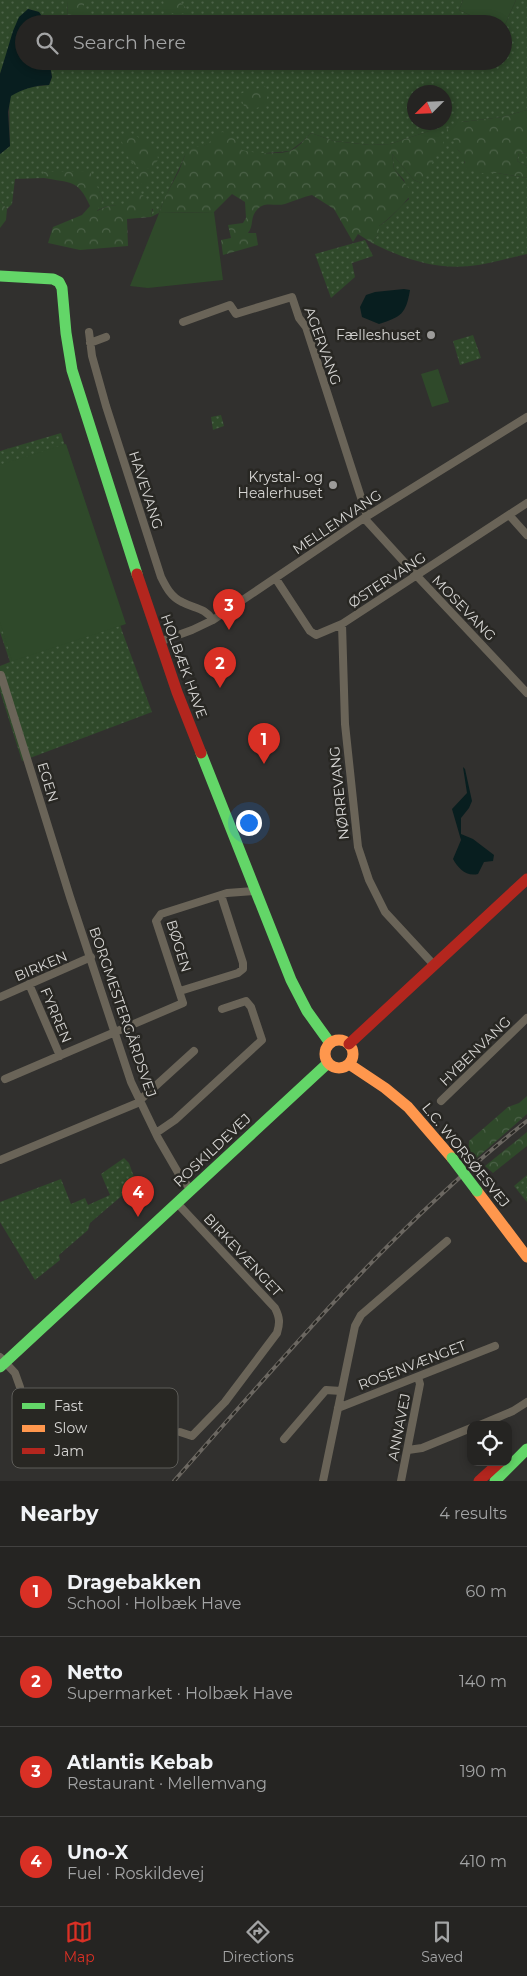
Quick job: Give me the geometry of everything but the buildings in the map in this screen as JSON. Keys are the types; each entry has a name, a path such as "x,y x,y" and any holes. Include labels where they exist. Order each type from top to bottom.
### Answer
{"street":[{"name":"HOLBÆK HAVE","path":"6,278 53,279 60,283 63,291 66,338 72,370 159,642 254,891 298,995 316,1026 330,1043"},
{"name":"AGERVANG","path":"183,322 230,305 236,314 292,297 299,318 306,327 366,517"},
{"name":"HAVEVANG","path":"89,332 106,406 161,577 172,596 205,611 213,620"},
{"path":"90,343 106,337"},
{"name":"MELLEMVANG","path":"159,642 213,620 366,517 527,417"},
{"name":"ØSTERVANG","path":"276,579 313,634 342,624 527,503"},
{"path":"509,515 527,535"},
{"name":"MOSEVANG","path":"366,517 416,575 527,693"},
{"name":"NØRREVANG","path":"342,624 344,724 358,847 369,880 385,912 434,965"},
{"name":"EGEN","path":"1,675 70,897"},
{"path":"349,1044 527,879"},
{"name":"BØGEN","path":"116,1032 183,1002 156,919 161,914 221,895 254,891"},
{"name":"BØGEN","path":"180,991 238,973 243,969 243,963 221,895"},
{"name":"BORGMESTERGÅRDSVEJ","path":"70,897 139,1102 180,1176 191,1190"},
{"name":"BIRKEN","path":"0,997 91,958"},
{"name":"FYRREN","path":"29,984 60,1056"},
{"path":"156,1133 175,1120 262,1040 251,1007 246,1002 222,1009"},
{"name":"HYBENVANG","path":"441,1101 527,1018"},
{"name":"FYRREN","path":"5,1079 116,1032"},
{"path":"340,1040 349,1044 353,1056 349,1064 336,1068 328,1064 324,1053 330,1043 340,1040"},
{"path":"0,1160 139,1102 194,1051"},
{"name":"ROSKILDEVEJ","path":"2,1362 328,1064"},
{"name":"L.C. WORSØESVEJ","path":"349,1064 385,1088 408,1107 452,1158 527,1257"},
{"name":"BIRKEVÆNGET","path":"177,1203 275,1308 280,1324 276,1334 225,1402 192,1436 180,1432"},
{"name":"ROSENVÆNGET","path":"323,1481 352,1336 361,1315 447,1241"},
{"name":"ROSENVÆNGET","path":"338,1408 495,1346"},
{"path":"2,1362 15,1373 20,1387"},
{"name":"ANNAVEJ","path":"401,1481 420,1384 418,1377"},
{"name":"ROSENVÆNGET","path":"284,1439 326,1390 341,1392"},
{"path":"489,1421 513,1411 527,1402"},
{"path":"408,1450 422,1448 467,1430"},
{"path":"512,1452 527,1439"},
{"path":"495,1481 527,1449"},
{"path":"479,1481 496,1466"}],"green space":[{"path":"0,0 67,0 68,15 41,15 39,12 28,9 25,15 15,15 15,36 0,74"},
{"path":"67,0 84,0 84,15 68,15"},
{"path":"84,0 463,0 459,10 470,15 84,15"},
{"path":"163,0 178,0 190,12 179,14 166,12"},
{"path":"463,0 516,0 509,15 470,15 459,10"},
{"path":"516,0 527,0 527,110 502,117 462,122 454,140 454,146 466,158 464,163 481,173 497,173 527,178 527,254 477,265 457,267 419,262 372,243 379,233 379,226 409,199 404,180 394,169 392,154 414,180 421,183 425,174 435,130 452,130 452,85 407,85 407,130 432,130 390,144 370,145 334,141 311,133 290,151 255,154 210,143 185,155 159,213 151,217 153,209 131,206 110,206 96,211 103,199 99,191 44,172 44,178 15,179 12,204 7,209 0,201 0,154 10,146 9,89 49,85 52,77 51,70 512,70 512,15 509,15"},
{"path":"265,86 268,91 266,105 253,109 244,106 240,95"},
{"path":"527,110 527,152 519,153 517,161 527,166 527,178 497,173 481,173 464,168 465,158 458,150 451,147 454,145 454,140 446,134 447,130 452,130 452,127 462,122 502,117"},
{"path":"432,130 436,130 444,136 443,144 421,183 414,180 392,154 394,169 412,192 397,210 379,226 379,233 372,243 358,234 353,242 334,209 312,195 281,205 266,205 259,208 253,216 248,233 256,233 258,245 223,255 221,240 231,238 228,225 243,223 246,218 245,202 232,194 214,212 159,213 185,155 194,146 207,144 216,133 223,132 236,137 242,150 259,153 293,150 311,133 334,141 370,145 390,144"},
{"path":"128,131 157,149 158,160 152,168 147,169 150,178 144,185 139,182 138,174 142,170 130,160 124,148 121,137"},
{"path":"527,152 527,166 517,161 519,153"},
{"path":"90,171 103,199 97,211 111,206 125,205 130,196 139,193 150,203 152,209 151,217 127,219 128,246 80,250 48,243 53,227 82,215 90,206 86,197 77,187 67,182 44,178 44,172"},
{"path":"0,201 7,209 6,220 0,228"},
{"path":"214,212 223,280 148,288 130,286 159,213"},
{"path":"365,240 373,256 352,263 355,277 331,298 315,254"},
{"path":"473,335 481,358 460,365 453,341"},
{"path":"438,369 449,402 432,407 421,374"},
{"path":"221,415 224,426 213,430 211,417"},
{"path":"61,433 122,631 152,712 22,761 0,691 0,666 10,662 0,632 0,451"},
{"path":"66,444 126,624 12,661 0,622 0,465"},
{"path":"527,1096 527,1114 471,1163 468,1160 469,1141 508,1107 519,1103"},
{"path":"527,1132 527,1146 493,1173 485,1166"},
{"path":"124,1158 129,1163 135,1180 132,1187 90,1223 88,1230 59,1255 60,1260 35,1280 0,1222 0,1202 61,1179 71,1204 85,1198 88,1205 110,1195 101,1174"},
{"path":"527,1175 527,1202 514,1186"}],"water":[{"path":"28,9 39,12 41,15 21,15"},
{"path":"15,26 15,70 51,70 52,77 49,85 29,88 11,96 8,112 10,146 0,154 0,74"},
{"path":"410,290 407,304 401,313 393,319 379,324 362,317 360,307 366,295 375,292"},
{"path":"463,767 472,801 461,818 461,834 473,839 494,855 493,861 484,862 478,874 474,875 463,871 453,859 461,840 452,809 467,793"}],"railway":[{"path":"174,1481 300,1339 386,1247 431,1203 527,1121"}],"traffic: fast":[{"path":"0,276 53,279 59,282 62,288 72,370 137,574"},
{"path":"201,753 291,980 307,1011 330,1043"},
{"path":"0,1367 328,1063"},
{"path":"452,1158 477,1191"},
{"path":"495,1481 527,1449"}],"traffic: slow":[{"path":"339,1040 349,1044 353,1054 349,1064 339,1068 329,1064 325,1054 329,1044 339,1040"},
{"path":"349,1064 385,1088 408,1107 452,1158"},
{"path":"477,1191 527,1257"}],"traffic: jam":[{"path":"137,574 177,692 201,753"},
{"path":"349,1044 527,879"},
{"path":"479,1481 496,1466"}],"place":[{"name":"Fælleshuset","path":"431,335"},
{"name":"Krystal- og Healerhuset","path":"333,485"},
{"name":"Atlantis Kebab","path":"229,630"},
{"name":"Netto","path":"220,688"},
{"name":"Dragebakken","path":"264,764"},
{"name":"Uno-X","path":"138,1217"}]}
